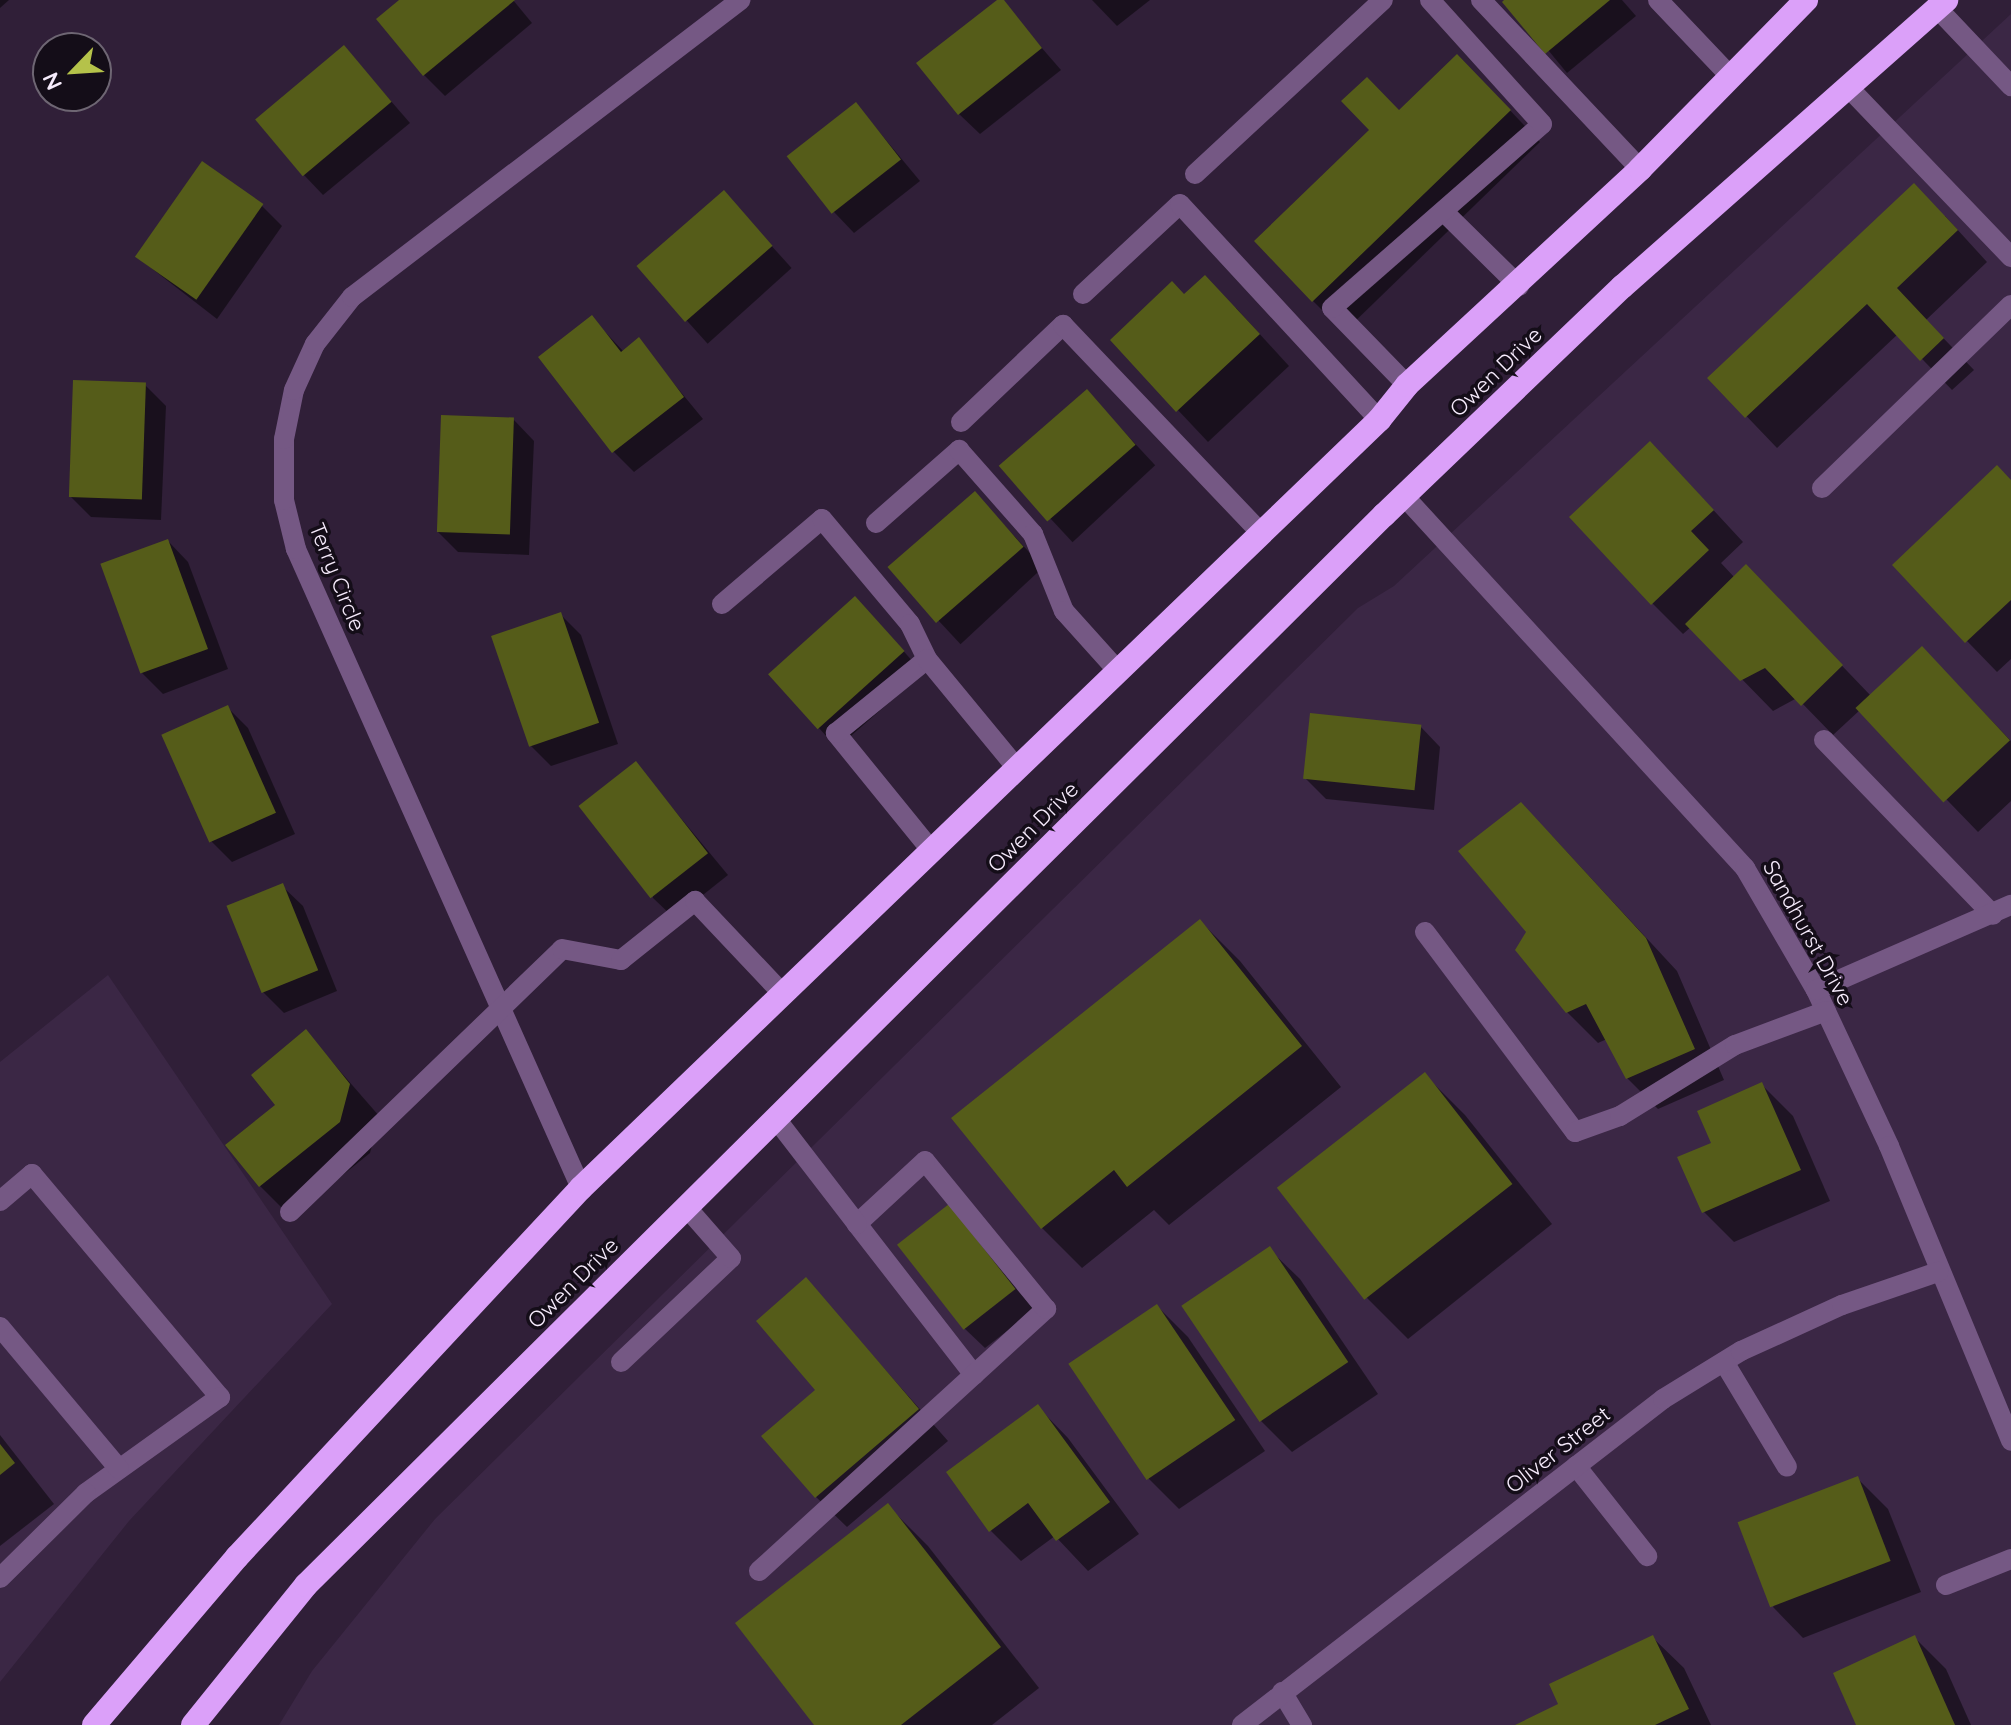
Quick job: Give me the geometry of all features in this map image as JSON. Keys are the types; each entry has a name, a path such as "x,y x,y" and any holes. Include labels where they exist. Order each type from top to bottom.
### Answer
{"highway":[{"path":"94,1725 237,1557 581,1188 1379,420 1407,385 1519,286 1640,169 1806,0"},
{"name":"Owen Drive","path":"193,1725 306,1585 1404,496 1622,287 1941,4"}],"street":[{"name":"Terry Circle","path":"581,1188 296,549 284,500 284,439 294,390 315,344 352,297 741,0"},
{"path":"1195,174 1383,0"},
{"path":"1407,385 1332,308 1445,213 1542,124 1430,0"},
{"path":"1481,0 1640,169"},
{"path":"1658,0 1731,77"},
{"path":"1941,4 2011,86"},
{"path":"1848,87 2011,257"},
{"path":"1083,294 1180,204 1379,420"},
{"path":"1445,213 1519,286"},
{"path":"1822,488 2011,305"},
{"path":"961,422 1063,325 1261,533"},
{"path":"876,523 959,450 1033,534 1064,611 1118,671"},
{"name":"Sandhurst Drive","path":"1404,496 1745,868 1816,990 1889,1146 1938,1272 2011,1441"},
{"path":"722,604 822,519 910,624 927,659 1017,768"},
{"path":"927,659 836,733 931,850"},
{"path":"1816,990 2002,910 1824,740"},
{"path":"290,1212 499,1005 562,949 621,960 695,901 783,994"},
{"path":"1425,932 1575,1132 1620,1116 1735,1045 1826,1011"},
{"path":"776,1119 974,1375"},
{"path":"759,1571 1046,1309 925,1161 857,1224"},
{"path":"0,1201 32,1174 220,1397 86,1493 0,1578"},
{"path":"621,1362 731,1258 687,1208"},
{"name":"Oliver Street","path":"1242,1725 1663,1399 1724,1362 1842,1305 1938,1272"},
{"path":"0,1327 119,1469"},
{"path":"1724,1362 1787,1467"},
{"path":"1576,1466 1647,1556"},
{"path":"1946,1585 2011,1559"},
{"path":"1282,1692 1302,1725"}],"shaded area":[{"path":"2011,14 2011,1725 279,1725 312,1671 435,1519 1358,608 1394,586"},
{"path":"108,975 332,1304 129,1521 0,1682 0,1062"}],"building":[{"path":"399,0 515,0 423,76 376,19"},
{"path":"997,0 1004,0 1042,48 958,115 916,63"},
{"path":"1504,0 1610,0 1545,54 1502,2"},
{"path":"344,45 392,102 303,176 255,120"},
{"path":"1457,54 1511,110 1312,302 1254,241 1369,130 1341,101 1367,77 1399,110"},
{"path":"856,102 901,160 832,214 787,156"},
{"path":"202,161 263,204 196,300 135,257"},
{"path":"1914,183 1958,230 1897,288 1944,338 1920,361 1867,304 1745,418 1707,378"},
{"path":"724,190 773,246 685,322 636,266"},
{"path":"1205,275 1260,334 1176,412 1110,340 1172,281 1184,294"},
{"path":"592,315 621,352 639,337 684,397 612,453 538,357"},
{"path":"73,380 146,383 142,499 69,497"},
{"path":"1087,389 1136,445 1047,522 999,466"},
{"path":"441,415 514,418 510,534 437,532"},
{"path":"1650,441 1714,510 1691,531 1709,550 1651,605 1569,517"},
{"path":"1997,465 2011,480 2011,600 1965,643 1892,565"},
{"path":"975,491 1024,547 936,623 887,567"},
{"path":"168,539 208,649 140,674 100,564"},
{"path":"1746,564 1843,665 1801,706 1765,668 1740,681 1685,624"},
{"path":"855,596 905,651 818,729 768,674"},
{"path":"561,612 599,723 529,747 491,636"},
{"path":"1922,646 2010,740 1943,802 1855,708"},
{"path":"228,705 276,813 209,842 161,735"},
{"path":"1310,713 1421,725 1414,790 1303,779"},
{"path":"636,761 708,853 651,898 578,806"},
{"path":"1521,802 1646,938 1695,1049 1626,1079 1586,1004 1566,1013 1515,950 1526,932 1458,851"},
{"path":"283,883 318,970 262,993 226,906"},
{"path":"1200,919 1302,1046 1127,1187 1114,1170 1041,1229 951,1118"},
{"path":"306,1029 350,1084 340,1122 259,1187 225,1145 275,1105 251,1075"},
{"path":"1425,1072 1512,1184 1364,1300 1277,1188"},
{"path":"1762,1082 1801,1170 1702,1213 1677,1157 1711,1143 1697,1111"},
{"path":"949,1204 1015,1289 963,1330 897,1245"},
{"path":"1270,1246 1348,1362 1260,1422 1181,1306"},
{"path":"806,1277 919,1409 815,1498 761,1436 815,1390 756,1321"},
{"path":"1157,1304 1235,1420 1147,1480 1068,1364"},
{"path":"1038,1404 1110,1502 1056,1541 1028,1503 989,1532 946,1472"},
{"path":"0,1444 15,1463 0,1475"},
{"path":"1858,1476 1891,1561 1770,1607 1738,1522"},
{"path":"888,1503 1001,1647 901,1725 814,1725 735,1623"},
{"path":"1653,1635 1689,1709 1655,1725 1515,1725 1558,1704 1549,1684"},
{"path":"1915,1635 1955,1725 1856,1725 1833,1673"}]}
